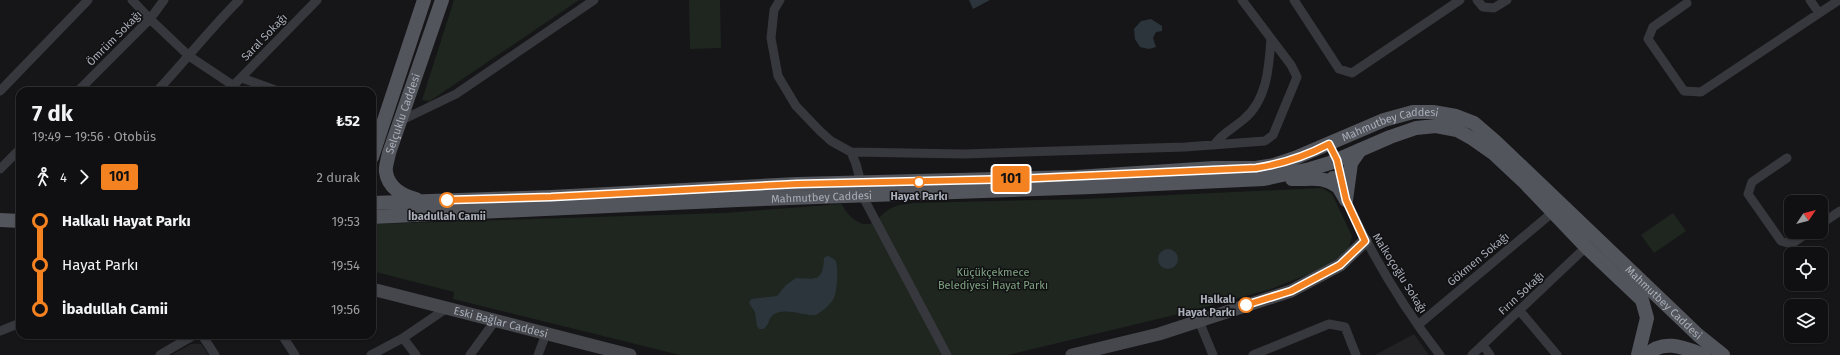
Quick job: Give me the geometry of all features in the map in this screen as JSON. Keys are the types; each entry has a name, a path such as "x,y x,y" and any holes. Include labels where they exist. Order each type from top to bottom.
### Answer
{"main road":[{"name":"Selçuklu Caddesi","path":"376,135 378,124 424,0"},
{"name":"Selçuklu Caddesi","path":"432,201 413,198 401,194 391,186 386,172 389,153 442,0"},
{"name":"Mahmutbey Caddesi","path":"378,217 1053,177 1256,168 1274,165 1295,158 1384,120 1413,112 1433,112 1456,116 1474,123 1496,142 1698,335 1723,355"},
{"name":"Mahmutbey Caddesi","path":"376,204 551,197 797,184 862,189 896,195 1264,179 1310,169 1416,128 1436,126 1456,130 1473,139 1493,153 1525,183 1586,247 1642,300 1647,318 1638,355"},
{"path":"1329,144 1328,152 1333,161 1346,200"},
{"path":"1346,200 1351,163 1360,150"},
{"path":"1333,161 1337,186"},
{"path":"1273,177 1329,180 1337,186 1346,200"},
{"path":"0,220 16,221"},
{"path":"1072,355 1159,334 1291,291 1340,265 1365,241"},
{"name":"Eski Bağlar Caddesi","path":"376,290 630,355"},
{"path":"1647,355 1651,350 1665,345 1682,347 1704,355"}],"street":[{"path":"0,91 88,0"},
{"path":"132,0 189,56 228,87"},
{"name":"Ömrüm Sokağı","path":"82,87 150,19 164,0"},
{"path":"161,87 189,56 209,30 239,0"},
{"name":"Saral Sokağı","path":"233,87 317,0"},
{"path":"400,121 456,94 594,0"},
{"path":"780,0 774,10 771,38 778,76 796,106 831,141 851,152 964,154 1214,145 1265,141 1273,135 1297,77 1291,65 1242,0"},
{"path":"1294,0 1339,69 1352,73 1460,0"},
{"path":"1478,0 1483,7 1494,8 1507,0"},
{"path":"1810,0 1819,13"},
{"path":"1687,3 1653,26 1648,39 1684,91 1701,92 1838,0"},
{"path":"1214,145 1219,138 1245,119 1259,101 1269,66 1271,39"},
{"path":"242,78 267,87"},
{"path":"851,152 856,164 862,189 947,355"},
{"path":"0,169 16,153"},
{"path":"1787,158 1752,182 1748,194 1781,241 1792,244 1799,239"},
{"name":"Malkoçoğlu Sokağı","path":"1346,200 1365,241 1418,325 1440,355"},
{"path":"1828,219 1840,211"},
{"name":"Gökmen Sokağı","path":"1418,325 1553,212"},
{"name":"Fırın Sokağı","path":"1472,355 1586,247"},
{"path":"371,355 403,338 447,308"},
{"path":"1520,311 1557,355"},
{"path":"470,355 495,321"},
{"path":"1199,321 1213,355"},
{"path":"0,330 16,324"},
{"path":"1253,355 1328,324 1345,327 1354,354"},
{"path":"538,355 546,334"},
{"path":"403,338 416,355"},
{"path":"160,355 187,339"},
{"path":"205,339 216,355"},
{"path":"285,339 296,355"},
{"path":"1483,345 1490,355"}],"shaded area":[{"path":"969,0 990,0 973,9"},
{"path":"1151,19 1162,26 1162,31 1156,32 1153,38 1156,47 1149,49 1140,47 1135,39 1134,29 1141,21"},
{"path":"1168,249 1175,252 1178,259 1175,266 1168,269 1161,266 1158,259 1161,252"},
{"path":"827,256 835,260 837,272 835,295 830,304 816,315 787,312 776,313 772,316 765,328 759,329 757,326 755,312 749,303 751,299 777,296 786,285 796,278 809,279 817,277 822,271 824,258"},
{"path":"1414,334 1429,355 1375,355"},
{"path":"191,344 201,344 209,355 172,355"}],"green space":[{"path":"454,0 579,0 430,101 422,100"},
{"path":"689,0 720,0 721,48 690,49"},
{"name":"Küçükçekmece Belediyesi Hayat Parkı","path":"1322,188 1332,194 1352,236 1348,250 1337,263 1271,289 1187,312 1008,355 680,355 453,299 454,292 376,272 376,224 724,213 842,204 850,216 855,220 864,224 869,224 874,222 891,208 899,205 915,203 1084,199"},
{"path":"1673,213 1686,231 1654,253 1641,235"}],"bus line":[{"name":"101","path":"447,200 551,197 797,184 1015,179 1214,168 1256,168 1274,165 1313,152 1329,144 1334,152 1341,172 1346,200 1365,241 1340,265 1291,291 1246,305"}],"place":[{"name":"Hayat Parkı","path":"919,182"},
{"name":"İbadullah Camii","path":"447,200"},
{"name":"Halkalı Hayat Parkı","path":"1246,305"}]}
